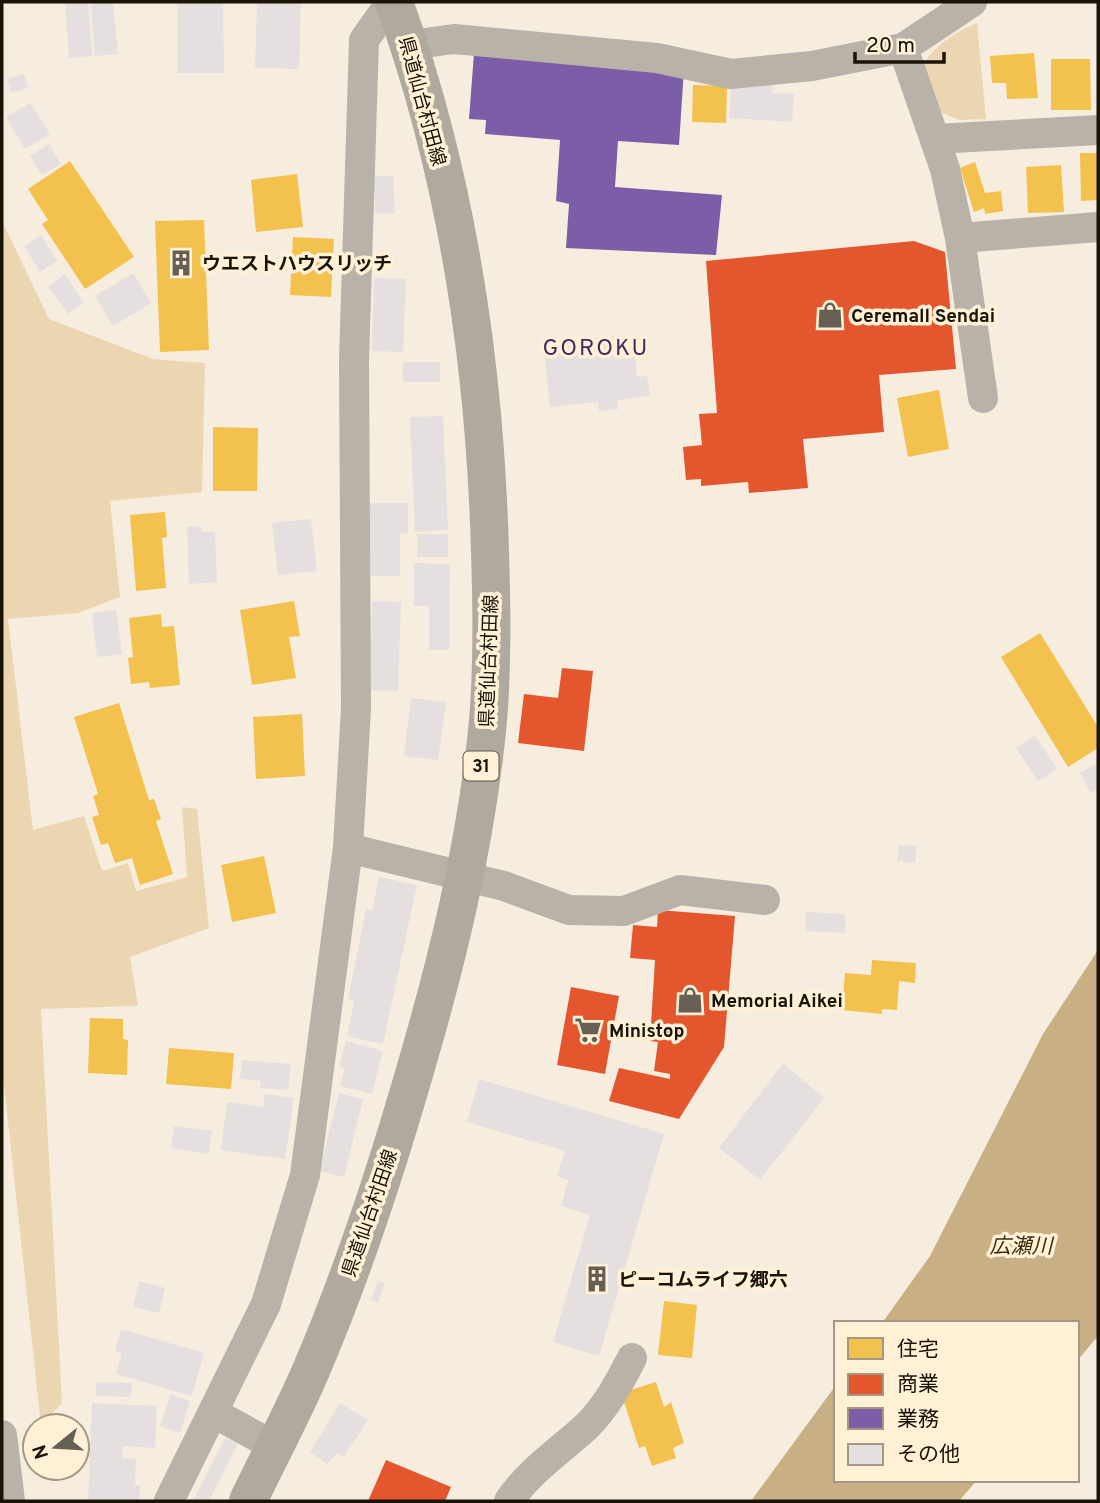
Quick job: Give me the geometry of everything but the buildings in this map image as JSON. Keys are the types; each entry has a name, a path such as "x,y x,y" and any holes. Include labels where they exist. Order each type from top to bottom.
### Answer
{"main road":[{"name":"県道仙台村田線","path":"248,1501 311,1370 375,1206 448,957 487,731 491,599 488,469 454,218 410,45 393,2"}],"street":[{"path":"169,1501 266,1304 305,1175 348,848 356,708 354,360 364,40 393,2"},
{"path":"410,45 454,39 657,58 731,74 812,66 903,48 972,2"},
{"path":"903,48 946,169 960,238 983,398"},
{"path":"935,139 1098,130"},
{"path":"960,238 1098,228"},
{"path":"348,848 464,875 569,910 624,911 680,890 765,900"},
{"path":"509,1501 523,1480 588,1425 612,1397 632,1358"},
{"path":"214,1413 274,1446"},
{"path":"2,1435 9,1501"}],"shaded area":[{"path":"977,23 986,119 959,120 935,110 919,71 930,54 944,42"},
{"path":"2,221 49,319 153,359 205,363 202,492 110,501 120,597 78,613 8,619 33,830 84,816 102,871 128,863 136,891 187,877 182,807 197,809 209,928 130,957 138,1006 41,1009 62,1403 53,1412 40,1412 2,1067"}],"water":[{"name":"広瀬川","path":"1098,950 1098,1336 1079,1359 1079,1321 883,1321 930,1256 1043,1034"},
{"path":"834,1388 834,1482 975,1482 959,1501 751,1501"}],"place":[{"name":"ウエストハウスリッチ","path":"181,263"},
{"name":"Ceremall Sendai","path":"830,315"},
{"name":"Memorial Aikei","path":"690,1000"},
{"name":"Ministop","path":"588,1030"},
{"name":"ピーコムライフ郷六","path":"597,1279"}],"district":[{"name":"GOROKU","path":"596,347"}]}
